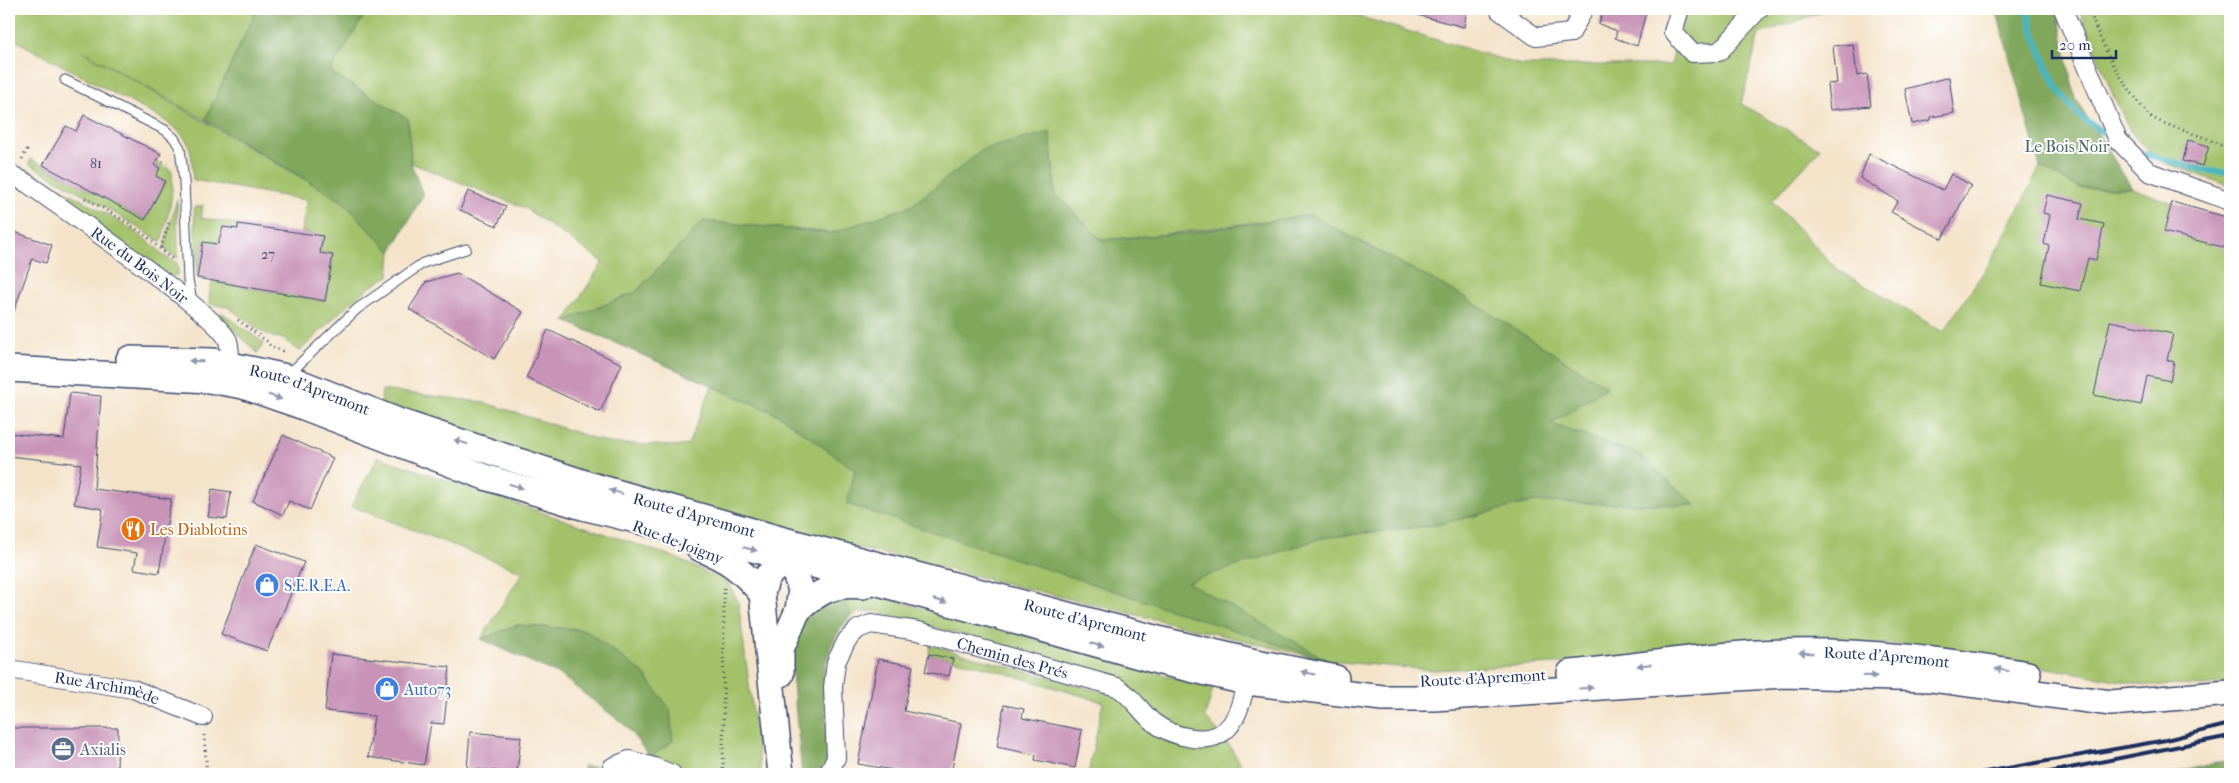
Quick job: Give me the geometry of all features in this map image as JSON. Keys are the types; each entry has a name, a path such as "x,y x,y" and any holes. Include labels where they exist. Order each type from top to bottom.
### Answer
{"main road":[{"name":"Route d'Apremont","path":"9,360 171,360 213,362 243,386 301,406 485,477 583,507 792,547 893,588 1157,661 1249,672 1386,682 1437,683 1530,677 1710,657 1752,666 1786,652 1937,659 2112,690 2189,698 2230,693"},
{"name":"Route d'Apremont","path":"9,369 209,380 229,374 286,377 398,421 591,485 792,547 1139,634 1249,672"},
{"name":"Rue de Joigny","path":"583,507 724,558 745,574 762,594"},
{"path":"780,767 762,594 768,576 792,547"},
{"path":"780,767 782,649 798,610 801,589 792,547"},
{"path":"798,610 818,593 844,584 893,588"}],"street":[{"path":"1500,9 1500,11 1536,37 1571,33 1584,9"},
{"path":"1680,9 1673,32 1692,53 1719,52 1759,9"},
{"path":"2063,9 2118,140 2149,172 2230,201"},
{"name":"Rue du Bois Noir","path":"15,167 44,195 208,318 228,340 229,374"},
{"name":"Chemin des Prés","path":"828,774 836,758 833,688 836,662 840,650 847,640 858,629 871,624 918,630 1117,687 1127,692 1152,721 1164,730 1186,737 1202,739 1218,736 1230,727 1238,714 1249,672"},
{"name":"Rue Archimède","path":"9,669 133,690 203,717"},
{"path":"612,767 629,760 672,774"}],"lane":[{"path":"65,80 165,130 180,148 184,182 188,280 193,306"},
{"path":"286,377 357,309 423,263 466,249"}],"path":[{"path":"2089,9 2098,34 2119,76 2143,109 2152,117 2207,138 2230,151"},
{"path":"15,167 28,146"},
{"path":"723,774 724,558"},
{"path":"203,717 207,774"}],"green space":[{"path":"9,9 257,9 205,120 81,50 342,201 391,252 389,276 354,300 300,351 281,338 273,337 261,331 228,307 210,304 209,297 212,281 325,301 333,255 320,253 323,236 302,232 306,200 193,180 191,152 189,145 180,133 164,120 9,37"},
{"path":"257,9 368,9 330,72 408,119 411,163 423,195 391,252 342,201 205,120"},
{"path":"368,9 1334,9 1521,65 1671,65 1685,9 1831,9 1759,34 1741,104 1820,149 1772,201 1837,269 1943,332 1991,261 2040,167 2080,188 2132,188 2230,225 2230,681 2207,686 2145,685 1917,645 1762,641 1575,663 1433,670 1329,661 750,522 554,464 381,404 382,390 483,402 608,443 679,446 688,445 712,386 779,415 855,470 848,503 1325,659 1186,582 1322,538 1435,525 1532,502 1694,505 1640,455 1551,424 1606,387 1461,295 1310,215 1168,234 1102,240 1055,193 1051,145 984,149 911,206 832,233 703,221 636,292 565,321 603,262 525,208 411,163 408,119 329,72"},
{"name":"Le Bois Noir","path":"1996,9 2057,9 2075,98 2132,188 2080,188 2040,167"},
{"path":"2079,9 2230,9 2230,186 2160,161 2132,135 2113,95"},
{"path":"1050,132 1055,193 1102,240 1187,233 1310,215 1461,295 1607,387 1551,424 1640,455 1695,505 1532,502 1435,525 1322,538 1187,582 1329,661 847,504 855,470 779,415 565,321 636,292 703,221 832,233 911,206 984,149"},
{"path":"31,159 145,220 165,182 156,176 160,168 155,165 157,162 172,171 171,198 161,242 92,199 29,164"},
{"path":"27,169 124,224 157,248 161,254 177,263 177,275 171,276 160,270 24,174"},
{"path":"177,199 178,258 166,251 164,247"},
{"path":"203,205 201,218 238,224 238,229 223,227 218,244 203,242 197,278 194,208"},
{"path":"222,313 264,343 258,353 218,315"},
{"path":"378,457 671,556 728,582 738,601 761,774 705,774 650,757 673,741 643,673 585,630 518,625 481,639 523,572 351,506"},
{"path":"865,594 886,598 1213,688 1205,717 1227,742 1247,774 1088,774 1103,702 978,665 929,654 930,645 1106,693 1111,675 875,611 860,612 851,616 845,595"},
{"path":"845,595 851,616 837,634 829,653 824,673 826,712 842,774 802,774 790,654 803,615"},
{"path":"518,625 585,630 643,673 670,709 673,741 650,757 626,726 560,675 481,639"},
{"path":"2230,760 2230,774 2170,774"},
{"path":"583,766 652,772 660,774 583,774"}],"building":[{"path":"1417,9 1467,9 1464,27 1417,15"},
{"path":"1603,9 1647,9 1637,46 1615,38 1617,31 1599,24"},
{"path":"1853,44 1857,76 1867,74 1871,106 1830,110 1827,84 1837,83 1833,46"},
{"path":"1949,77 1954,113 1931,117 1931,120 1912,124 1905,89"},
{"path":"84,115 161,154 154,165 160,168 156,176 165,181 145,220 43,165 66,126 76,131"},
{"path":"2188,140 2209,146 2203,166 2183,161"},
{"path":"1869,154 1943,190 1951,174 1971,185 1942,239 1891,212 1898,201 1860,178"},
{"path":"468,191 506,206 497,226 460,210"},
{"path":"2047,195 2083,203 2079,219 2104,224 2096,260 2088,258 2080,291 2041,283 2049,246 2044,244 2050,215 2043,213"},
{"path":"2172,202 2230,218 2230,249 2164,232"},
{"path":"238,224 323,236 320,253 333,255 325,301 197,278 203,242 218,244 223,227 238,229"},
{"path":"9,230 52,245 46,263 32,259 11,320 9,320"},
{"path":"457,273 523,312 494,359 409,309 426,282"},
{"path":"2110,321 2173,334 2167,360 2174,362 2170,381 2147,376 2141,405 2094,395"},
{"path":"548,330 622,364 600,412 526,378"},
{"path":"70,393 101,396 94,489 171,499 159,573 134,569 137,553 97,547 103,509 74,504 81,464 9,456 9,433 64,439"},
{"path":"283,435 333,458 310,510 289,501 283,515 253,501"},
{"path":"212,489 231,492 227,519 208,517"},
{"name":"S.E.R.E.A.","path":"256,544 304,562 267,651 221,634"},
{"name":"Auto73","path":"331,654 450,667 444,724 431,723 424,765 368,757 374,716 325,711"},
{"path":"929,654 953,659 949,676 925,672"},
{"path":"878,659 913,666 904,711 961,723 951,774 904,774 905,772 858,764"},
{"path":"1004,705 1024,709 1022,718 1082,730 1075,768 1035,760 1036,755 997,747"},
{"name":"Axialis","path":"9,728 118,728 117,770 9,774"},
{"path":"470,732 521,737 517,773 467,768"}],"waterway":[{"path":"2026,9 2040,50 2059,90 2077,113 2102,132"},
{"path":"2145,154 2207,171 2230,172"}],"railway":[{"path":"1974,774 2166,740 2230,724"},
{"path":"2040,774 2230,736"}],"place":[{"name":"Les Diablotins","path":"133,529"},
{"name":"S.E.R.E.A.","path":"267,585"},
{"name":"Auto73","path":"387,689"},
{"name":"Axialis","path":"63,749"}]}
